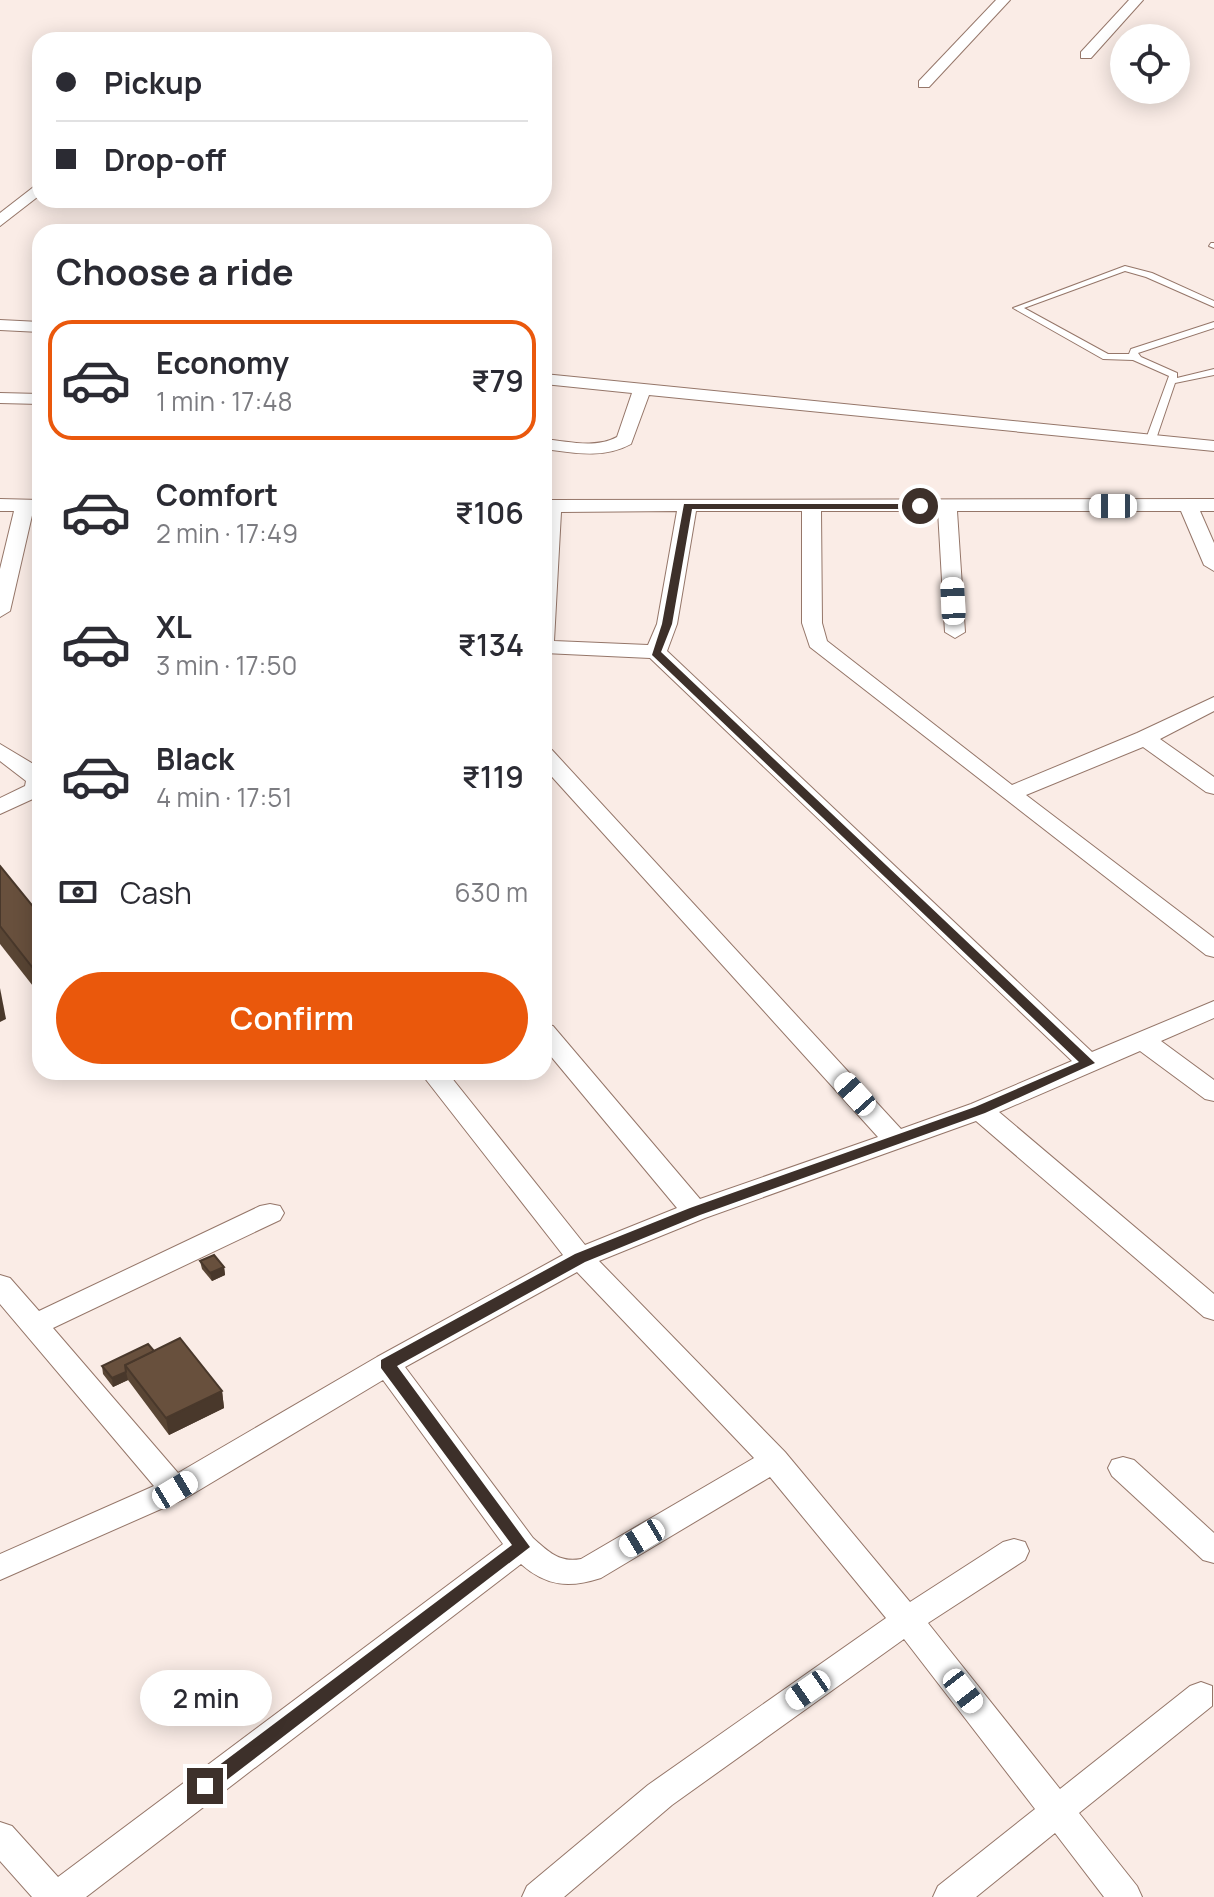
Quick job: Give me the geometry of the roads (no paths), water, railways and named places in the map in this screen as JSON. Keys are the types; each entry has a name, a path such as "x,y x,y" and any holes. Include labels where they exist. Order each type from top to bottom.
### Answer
{"street":[{"path":"924,84 1003,0"},
{"path":"1086,55 1136,0"},
{"path":"0,221 32,194"},
{"path":"0,325 32,327"},
{"path":"552,380 1214,446"},
{"path":"552,445 600,448 618,445 625,440 642,389"},
{"path":"0,398 32,399"},
{"path":"0,505 32,505"},
{"path":"552,506 1214,505"},
{"path":"656,652 667,624 687,506"},
{"path":"811,506 812,623 817,643 1214,950"},
{"path":"947,506 955,632"},
{"path":"1189,507 1214,565"},
{"path":"0,611 32,508"},
{"path":"552,647 656,652 1089,1063"},
{"path":"1009,794 1145,738 1214,703"},
{"path":"1145,738 1214,787"},
{"path":"0,751 32,772"},
{"path":"552,764 896,1140"},
{"path":"0,807 32,793"},
{"path":"0,1568 175,1490 387,1364 580,1258 695,1211 980,1110 1214,1009"},
{"path":"1142,1040 1214,1093"},
{"path":"552,1041 695,1211"},
{"path":"439,1080 580,1258 774,1460 907,1620 1125,1897"},
{"path":"980,1110 1214,1310"},
{"path":"35,1325 270,1213"},
{"path":"0,1285 175,1490"},
{"path":"387,1364 522,1547 550,1571 563,1575 590,1569 774,1460"},
{"path":"1123,1468 1214,1551"},
{"path":"0,1837 56,1897 522,1547"},
{"path":"539,1897 660,1795 907,1620 1014,1551"},
{"path":"950,1897 1056,1809 1201,1696"}],"lane":[{"path":"1151,439 1174,381 1170,371 1136,357 1106,357 1017,308 1125,268 1149,275 1214,304"},
{"path":"1136,357 1134,351 1214,325"},
{"path":"1174,381 1214,372"}]}
